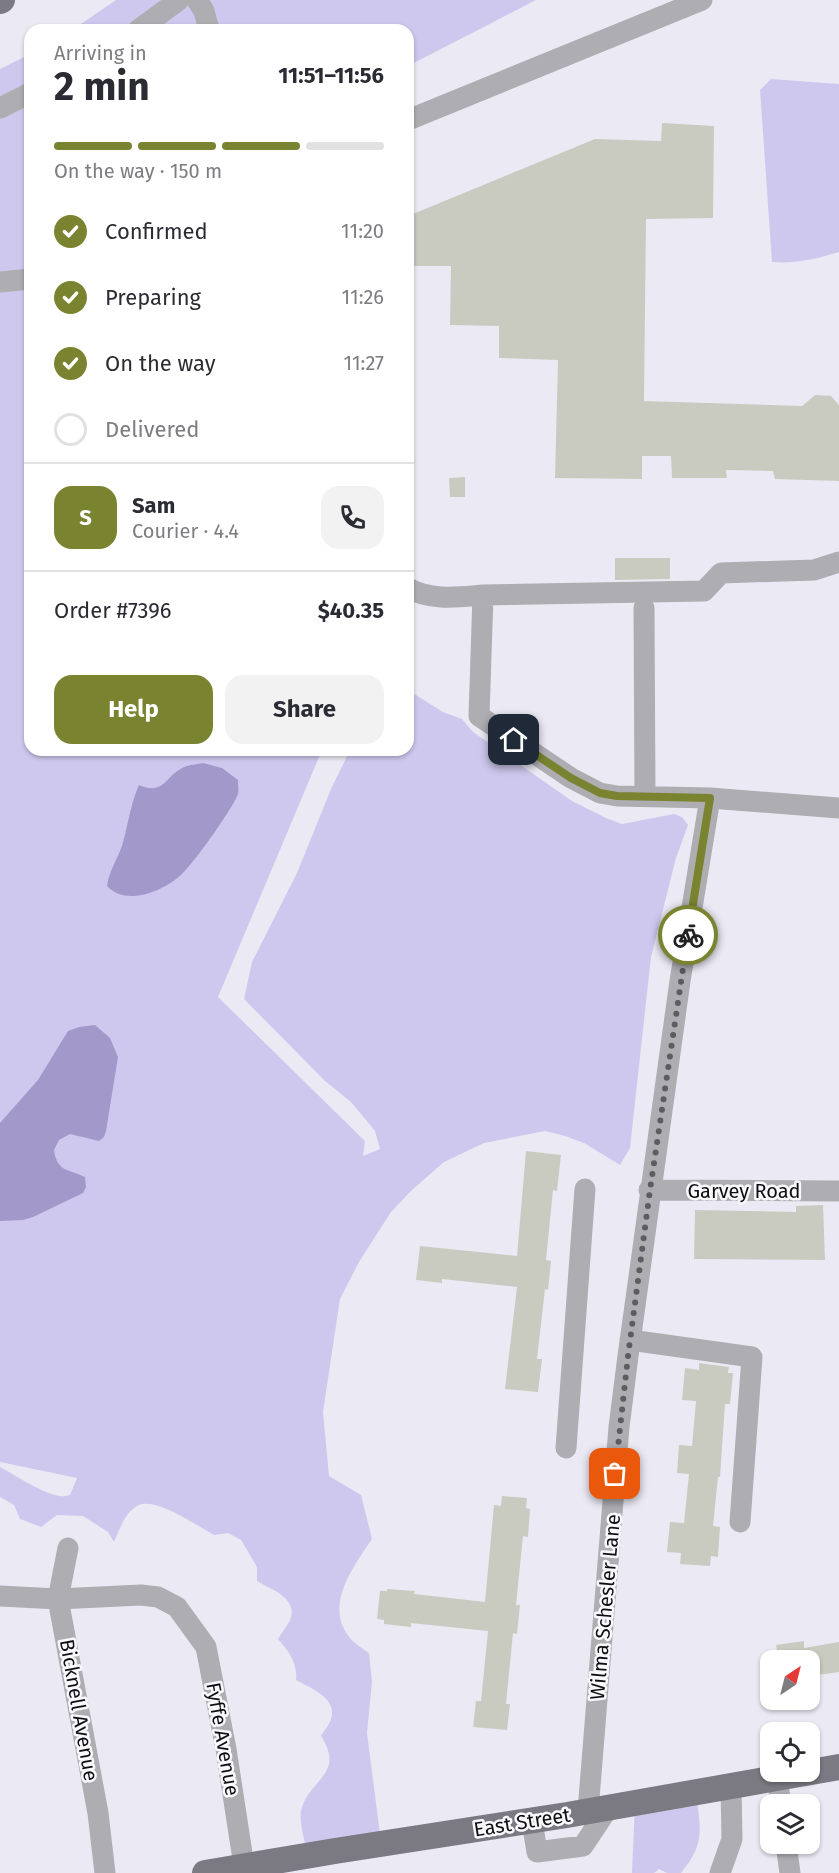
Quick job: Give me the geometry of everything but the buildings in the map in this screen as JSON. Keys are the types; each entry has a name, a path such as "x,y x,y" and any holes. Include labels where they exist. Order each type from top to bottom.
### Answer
{"main road":[{"name":"East Street","path":"820,1770 839,1767"},
{"name":"East Street","path":"205,1873 244,1866 281,1867 760,1781"}],"street":[{"path":"146,24 179,0"},
{"path":"197,0 204,11 207,24"},
{"path":"414,118 702,0"},
{"path":"0,108 24,96"},
{"path":"0,282 24,280"},
{"path":"414,590 428,596 448,598 483,595 704,591 721,573 814,570 839,562"},
{"path":"483,595 479,716 585,787 617,796 710,798 839,808"},
{"path":"644,608 645,795"},
{"name":"Wilma Schesler Lane","path":"598,1809 618,1438 680,981 710,798"},
{"path":"566,1448 585,1189"},
{"name":"Garvey Road","path":"650,1190 839,1191"},
{"path":"630,1340 752,1357 740,1522"},
{"name":"Bicknell Avenue","path":"68,1548 58,1599 96,1801 105,1873"},
{"name":"Fyffe Avenue","path":"0,1596 58,1599 141,1595 158,1597 177,1607 206,1647 226,1749 244,1866"},
{"path":"720,1873 732,1839 731,1786"},
{"path":"787,1854 790,1873"}],"shaded area":[{"path":"116,0 536,0 414,63 414,24 81,24"},
{"path":"24,57 24,756 319,756 218,997 365,1141 363,1156 380,1149 375,1131 351,1102 325,1081 244,999 252,962 297,873 347,756 414,756 414,694 443,712 462,719 473,732 572,801 606,818 622,824 674,814 682,817 688,825 676,858 651,957 630,1148 620,1165 584,1143 545,1131 484,1143 444,1162 391,1212 359,1262 340,1299 323,1412 329,1476 361,1495 372,1539 357,1561 344,1587 340,1600 340,1613 342,1626 350,1638 369,1653 372,1682 367,1733 380,1834 307,1853 301,1826 301,1811 305,1800 328,1768 328,1749 321,1736 330,1721 332,1712 327,1700 315,1690 296,1680 294,1663 278,1639 291,1617 290,1604 281,1594 257,1581 257,1567 241,1540 228,1533 214,1535 164,1508 144,1504 137,1506 129,1513 114,1542 108,1532 83,1516 57,1515 41,1527 20,1519 14,1505 0,1497 0,1467 54,1495 70,1495 77,1478 0,1462 0,69"},
{"path":"771,79 839,84 839,252 806,260 772,262 760,90"},
{"path":"203,763 222,768 238,780 238,794 221,823 182,874 165,886 134,896 115,892 107,886 108,881 122,846 139,785 147,788 159,787 184,767"},
{"path":"95,1025 110,1038 118,1057 106,1131 104,1137 99,1141 70,1134 59,1140 54,1150 61,1167 85,1177 86,1187 83,1193 33,1217 0,1221 0,1123 38,1080 68,1031"},
{"path":"696,1795 700,1827 698,1845 681,1873 667,1873 659,1869 654,1873 632,1873 635,1802"}],"way so far":[{"path":"615,1474 650,1190 688,935"}],"route":[{"path":"514,740 585,787 600,793 617,796 710,798 688,935"}]}
